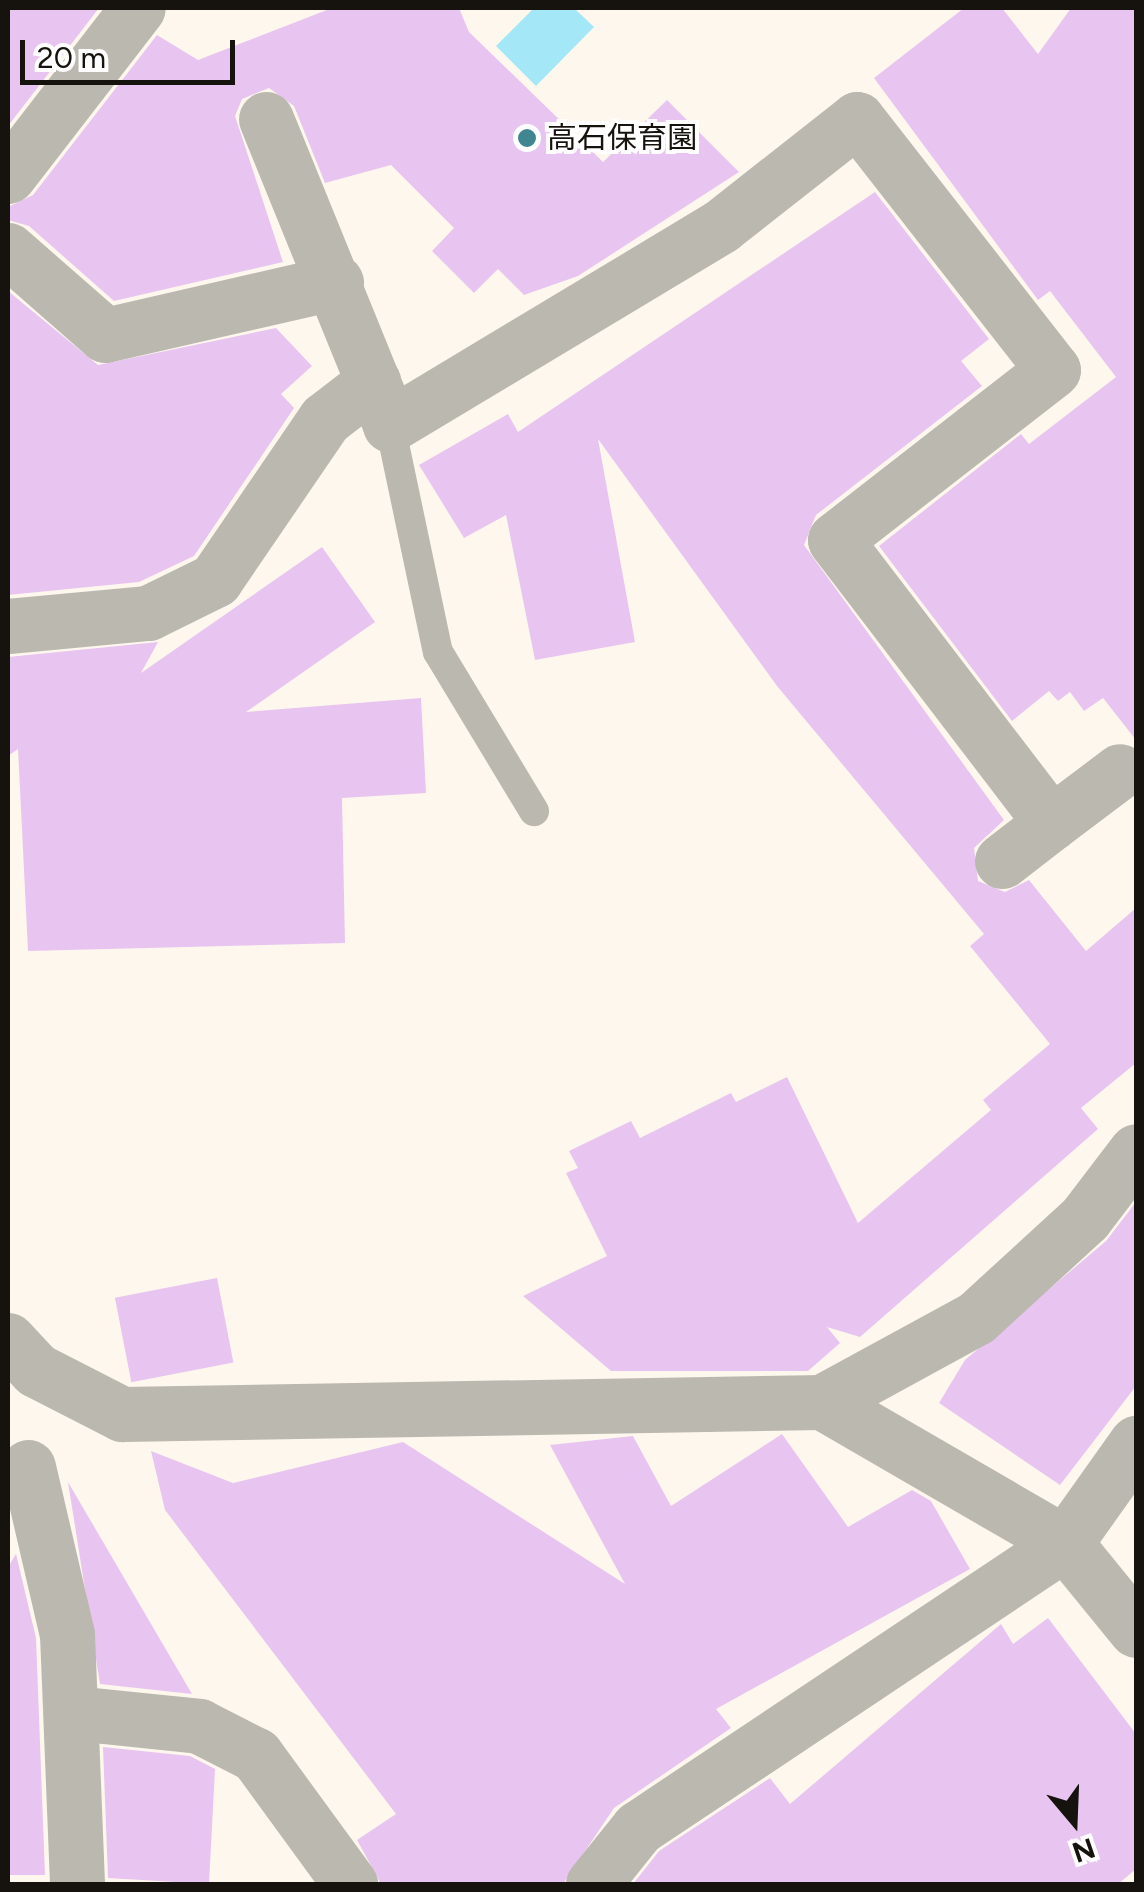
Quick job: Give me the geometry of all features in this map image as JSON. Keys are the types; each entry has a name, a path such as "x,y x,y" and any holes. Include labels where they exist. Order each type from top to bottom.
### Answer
{"street":[{"path":"8,176 138,8"},
{"path":"266,119 336,282 382,404"},
{"path":"8,626 148,613 215,580 326,419 382,404 721,226 858,119 1052,370 835,540 1050,823"},
{"path":"8,250 105,336 336,282"},
{"path":"1002,861 1120,771"},
{"path":"8,1340 36,1370 122,1414 822,1402 976,1318 1085,1218 1136,1151"},
{"path":"822,1402 1064,1543 1136,1630"},
{"path":"594,1884 638,1828 1064,1543 1136,1443"},
{"path":"28,1466 68,1634 78,1884"},
{"path":"74,1714 200,1726 256,1755 350,1884"}],"lane":[{"path":"382,404 438,652 534,811"}],"water":[{"path":"534,8 574,8 594,27 536,86 496,46"}],"building":[{"path":"8,8 99,8 8,126"},
{"path":"332,8 459,8 469,32 603,162 667,100 739,172 578,276 524,295 498,269 474,293 432,251 454,228 391,165 325,183 294,106 269,88 242,99 235,116 283,262 114,301 29,226 8,220 8,207 33,195 157,35 198,60"},
{"path":"964,8 1002,8 1038,54 1071,8 1136,8 1136,740 1103,698 1084,711 1070,692 1058,701 1049,691 1012,721 879,546 1021,434 1029,444 1116,377 1050,291 1038,300 874,78"},
{"path":"875,192 989,339 961,361 982,386 816,515 804,545 1004,820 974,848 978,881 1005,892 1029,880 1086,951 1136,908 1136,1063 1081,1108 1098,1129 860,1337 827,1327 840,1343 808,1371 611,1371 523,1296 607,1256 566,1173 578,1168 569,1151 631,1121 640,1138 731,1093 736,1102 787,1077 858,1223 991,1110 983,1100 1050,1044 970,946 984,934 777,686 598,439 635,642 535,660 506,515 464,538 419,465 508,414 518,432"},
{"path":"8,291 98,365 276,328 312,366 281,394 294,408 194,556 139,582 8,595"},
{"path":"322,547 375,622 246,712 421,698 426,793 342,798 345,943 28,951 18,749 8,756 8,657 158,642 141,673"},
{"path":"1136,1202 1136,1386 1060,1485 939,1403 965,1360 1106,1241"},
{"path":"217,1278 233,1362 131,1382 115,1298"},
{"path":"782,1434 848,1527 912,1490 931,1501 970,1569 716,1709 731,1728 614,1808 563,1884 381,1884 357,1840 396,1814 165,1510 151,1451 233,1483 403,1442 625,1584 550,1445 633,1436 671,1506"},
{"path":"68,1482 192,1694 100,1684"},
{"path":"16,1554 36,1638 45,1875 8,1875 8,1567"},
{"path":"1048,1618 1136,1734 1136,1869 1118,1884 633,1884 659,1851 770,1778 790,1804 1001,1624 1013,1644"},
{"path":"103,1747 190,1756 215,1769 209,1884 108,1878"}],"place":[{"name":"高石保育園","path":"527,138"}]}
